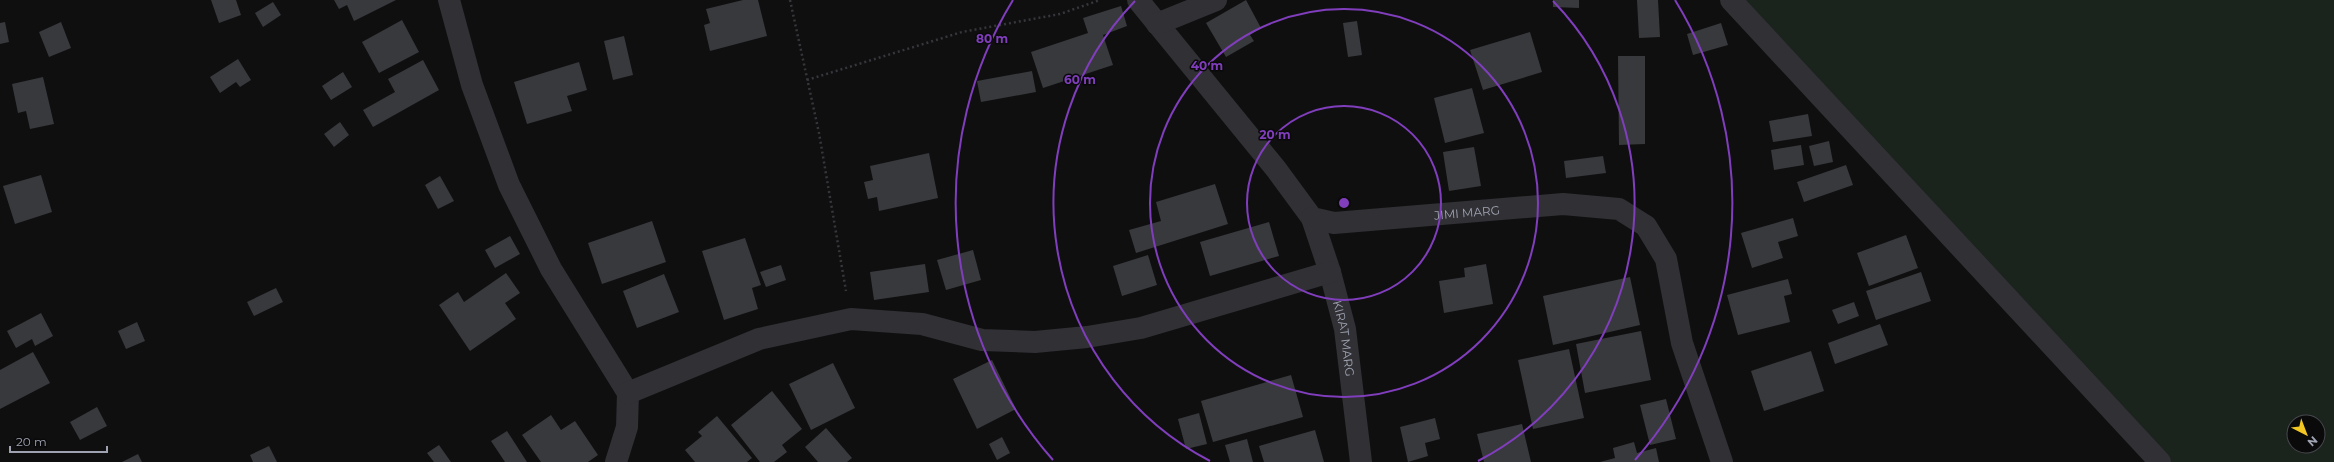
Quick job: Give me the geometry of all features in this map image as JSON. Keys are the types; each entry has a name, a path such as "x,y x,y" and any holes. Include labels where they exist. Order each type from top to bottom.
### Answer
{"street":[{"path":"450,0 472,86 509,185 552,269 628,393 627,427 616,462"},
{"path":"1138,0 1276,169 1312,218"},
{"path":"1157,24 1216,0"},
{"path":"1731,0 2160,462"},
{"name":"JIMI MARG","path":"1312,218 1334,223 1563,204 1618,209 1646,226 1666,259 1682,343 1722,462"},
{"name":"KIRAT MARG","path":"1312,218 1330,272 1345,330 1360,462"},
{"path":"628,393 758,339 851,319 922,324 982,340 1034,342 1087,337 1141,328 1330,272"}],"path":[{"path":"790,0 807,80 851,319"},
{"path":"807,80 962,32 1060,14 1100,0"}],"shaded area":[{"path":"1731,0 2334,0 2334,462 2160,462"}],"building":[{"path":"211,0 236,0 241,15 219,23"},
{"path":"334,0 396,0 354,21 347,5 339,9"},
{"path":"743,0 758,0 767,36 710,51 704,25 710,23 706,9"},
{"path":"1246,0 1261,28 1250,35 1254,41 1226,57 1206,23"},
{"path":"1553,0 1579,0 1579,8 1553,7"},
{"path":"1637,0 1658,0 1660,37 1639,38"},
{"path":"273,2 281,15 263,27 255,13"},
{"path":"1121,6 1127,26 1103,35 1113,65 1043,88 1031,52 1088,33 1083,18"},
{"path":"402,20 419,52 379,73 362,42"},
{"path":"1357,21 1362,55 1348,57 1343,23"},
{"path":"5,22 9,42 0,44 0,23"},
{"path":"61,22 71,48 49,57 39,32"},
{"path":"1721,23 1728,45 1693,55 1687,34"},
{"path":"1530,32 1542,72 1483,90 1470,50"},
{"path":"624,36 633,75 613,80 604,41"},
{"path":"1618,56 1645,56 1645,144 1619,145"},
{"path":"238,59 251,80 240,87 236,82 220,93 210,77"},
{"path":"423,60 439,90 373,127 363,110 395,92 388,79"},
{"path":"579,62 587,90 567,96 572,111 527,124 514,82"},
{"path":"1032,71 1036,92 981,102 977,81"},
{"path":"343,72 352,87 331,100 322,86"},
{"path":"43,77 54,124 30,129 26,111 18,113 12,84"},
{"path":"1472,88 1484,133 1445,143 1434,98"},
{"path":"1808,114 1812,136 1773,142 1769,121"},
{"path":"340,122 349,135 334,147 324,134"},
{"path":"1829,141 1833,162 1814,166 1809,146"},
{"path":"1801,145 1804,165 1774,170 1771,150"},
{"path":"1474,147 1481,186 1449,191 1443,152"},
{"path":"929,153 938,198 879,211 877,197 868,199 864,182 873,180 870,166"},
{"path":"1603,156 1606,173 1566,178 1564,161"},
{"path":"1846,165 1853,185 1804,202 1797,182"},
{"path":"41,175 52,212 15,224 3,186"},
{"path":"440,176 454,201 438,209 425,185"},
{"path":"1215,184 1228,224 1136,253 1129,230 1161,221 1156,202"},
{"path":"1793,218 1798,236 1778,242 1783,258 1752,268 1741,233"},
{"path":"652,221 666,262 602,284 588,243"},
{"path":"1269,222 1279,256 1210,276 1200,242"},
{"path":"1906,235 1918,268 1869,286 1857,253"},
{"path":"510,236 520,254 495,268 485,250"},
{"path":"745,238 761,285 752,288 758,309 724,320 702,251"},
{"path":"973,250 981,280 946,290 937,260"},
{"path":"1148,255 1157,285 1122,296 1113,266"},
{"path":"925,264 929,292 874,300 870,272"},
{"path":"1486,264 1493,304 1444,313 1439,281 1465,277 1464,268"},
{"path":"781,265 786,280 766,287 760,272"},
{"path":"1921,272 1931,301 1876,320 1866,291"},
{"path":"506,273 520,293 505,303 516,319 470,351 439,305 458,292 464,302"},
{"path":"664,274 679,312 637,328 623,291"},
{"path":"1630,277 1640,325 1553,345 1543,296"},
{"path":"1788,279 1792,294 1784,296 1790,322 1738,335 1727,295"},
{"path":"276,288 283,302 254,316 247,302"},
{"path":"1854,302 1859,316 1838,324 1832,310"},
{"path":"41,313 53,336 35,346 32,339 16,348 7,331"},
{"path":"137,322 145,341 126,349 118,331"},
{"path":"1880,324 1888,345 1835,364 1828,343"},
{"path":"1641,331 1651,380 1585,393 1576,344"},
{"path":"1569,349 1584,418 1533,429 1518,360"},
{"path":"1811,351 1824,391 1764,411 1751,371"},
{"path":"33,352 50,383 0,409 0,370"},
{"path":"992,360 1016,409 977,429 953,379"},
{"path":"833,363 855,408 811,430 789,384"},
{"path":"1291,375 1303,417 1213,442 1201,401"},
{"path":"772,391 802,429 782,445 787,452 774,462 760,462 731,425"},
{"path":"1666,399 1676,439 1650,445 1640,405"},
{"path":"97,407 107,426 80,440 70,422"},
{"path":"1199,413 1207,444 1186,449 1178,419"},
{"path":"551,415 561,430 575,421 598,455 588,462 541,462 522,435"},
{"path":"717,416 752,458 747,462 695,462 685,450 702,436 698,432"},
{"path":"1435,418 1440,439 1425,443 1428,456 1408,462 1400,427"},
{"path":"1522,424 1531,462 1484,462 1477,434"},
{"path":"826,428 852,458 847,462 818,462 805,447"},
{"path":"1315,430 1324,462 1264,462 1259,446"},
{"path":"507,431 527,462 505,462 491,441"},
{"path":"1002,437 1010,453 997,460 989,444"},
{"path":"1247,439 1253,462 1230,462 1225,445"},
{"path":"1634,442 1637,453 1656,448 1659,462 1600,462 1615,458 1613,448"},
{"path":"439,445 451,462 434,462 427,453"},
{"path":"269,446 277,462 253,462 250,455"},
{"path":"138,454 142,462 122,462"}]}
